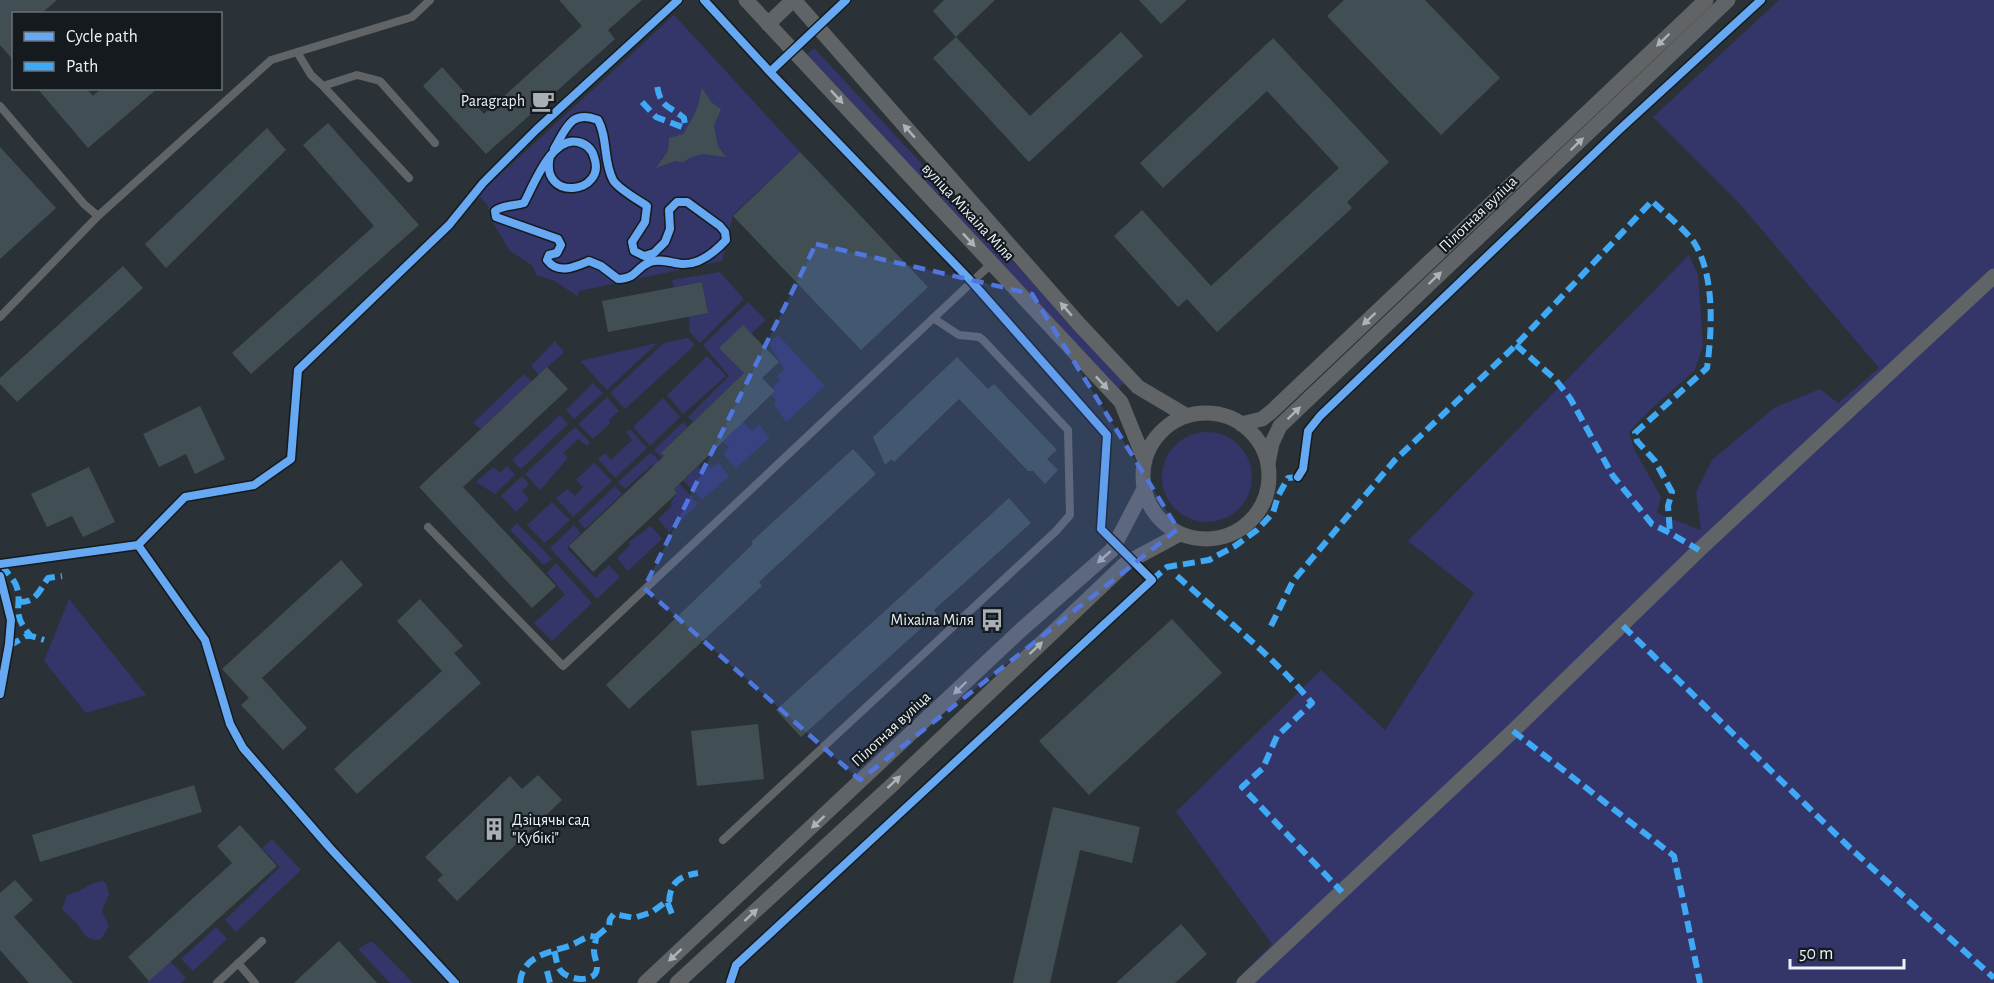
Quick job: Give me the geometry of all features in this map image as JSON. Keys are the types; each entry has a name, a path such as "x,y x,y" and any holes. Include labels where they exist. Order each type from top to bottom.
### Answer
{"street":[{"name":"вуліца Міхаіла Міля","path":"746,0 1121,402 1144,461"},
{"name":"вуліца Міхаіла Міля","path":"793,0 1078,323 1138,387 1187,416"},
{"path":"768,24 793,0"},
{"name":"Пілотная вуліца","path":"1241,424 1262,419 1271,412 1706,0"},
{"name":"Пілотная вуліца","path":"1268,463 1272,443 1281,426 1728,0"},
{"path":"1594,106 1604,118"},
{"path":"1244,983 1513,731 1699,550 1994,276"},
{"path":"1209,413 1230,418 1241,424 1261,445 1268,463 1269,483 1264,502 1253,519 1238,531 1219,538 1200,540 1180,534 1164,524 1151,508 1144,489 1144,461 1150,446 1160,433 1187,416 1209,413"},
{"name":"Пілотная вуліца","path":"645,983 1022,629 1112,550 1144,489"},
{"path":"677,983 891,786 1126,563 1180,534"}],"lane":[{"path":"0,317 98,216 271,60 412,17 430,0"},
{"path":"297,52 311,75 409,178"},
{"path":"323,86 357,75 380,81 435,143"},
{"path":"0,106 84,204 98,216"},
{"path":"428,527 563,666 992,264"},
{"path":"723,840 1056,531 1070,515 1068,430 983,340 979,337 959,335 933,318"},
{"path":"217,983 262,941"},
{"path":"238,963 255,983"}],"highlighted area":[{"path":"816,244 1032,294 1178,529 860,780 644,588"}],"shaded area":[{"path":"1779,0 1994,0 1994,983 1234,983 1272,944 1176,812 1321,670 1385,730 1474,593 1408,541 1689,255 1698,275 1703,346 1694,371 1629,432 1634,449 1661,497 1657,513 1701,530 1696,492 1712,460 1774,408 1820,389 1838,403 1879,368 1739,203 1653,117"},
{"path":"674,15 800,152 733,215 722,261 579,291 577,296 555,281 536,275 533,266 510,251 492,221 487,204 478,195"},
{"path":"814,48 1125,382 1116,390 805,56"},
{"path":"720,272 744,299 700,343 690,332 689,316 708,313 702,282 674,287 672,280"},
{"path":"748,302 766,320 751,334 720,348 744,373 693,422 688,417 729,376 703,345"},
{"path":"778,335 825,386 786,422 774,405 776,400 771,395 775,391 773,387 780,380 777,377 784,369 769,344"},
{"path":"688,338 695,345 625,409 610,393 664,343"},
{"path":"555,341 564,352 539,375 531,366"},
{"path":"657,343 607,390 580,361"},
{"path":"707,356 726,376 683,414 667,395"},
{"path":"524,374 532,382 481,429 473,423"},
{"path":"593,383 603,393 574,419 566,410"},
{"path":"607,397 619,411 593,439 578,424"},
{"path":"663,398 680,417 650,446 633,427"},
{"path":"560,415 568,424 521,469 512,460"},
{"path":"683,422 688,427 661,453 686,478 697,467 701,468 707,463 712,468 719,463 729,476 702,500 654,450"},
{"path":"743,422 752,431 759,424 770,438 736,468 723,454 729,447 722,442"},
{"path":"575,427 590,442 587,446 578,439 563,453 568,458 540,490 525,474"},
{"path":"630,429 647,448 615,478 598,459 605,453 611,460 632,440 626,432"},
{"path":"1198,432 1216,432 1232,439 1245,452 1252,468 1252,486 1245,502 1232,515 1216,522 1198,522 1182,515 1169,502 1162,486 1162,468 1169,452 1182,439"},
{"path":"651,452 698,504 669,532 658,519 672,506 671,502 677,493 652,465 625,489 618,482"},
{"path":"594,463 612,481 573,517 556,498 567,489 575,496 583,487 576,480"},
{"path":"507,466 515,475 495,494 476,482 493,467 500,473"},
{"path":"522,476 529,484 522,491 529,499 516,512 501,496"},
{"path":"615,486 622,494 585,529 578,521"},
{"path":"552,502 570,520 545,543 527,525"},
{"path":"517,523 552,559 544,565 510,530"},
{"path":"574,525 581,533 567,548 595,578 609,565 620,577 597,599 550,548"},
{"path":"651,526 662,539 628,571 617,558 630,545 629,542"},
{"path":"556,563 592,603 552,641 534,623 565,595 547,573"},
{"path":"69,599 146,695 86,713 44,661"},
{"path":"272,839 301,870 236,932 225,920 280,867 262,848"},
{"path":"103,881 106,883 109,894 102,911 109,926 101,939 92,939 86,936 62,909 67,895"},
{"path":"216,927 227,939 193,971 181,959"},
{"path":"373,942 413,983 390,983 358,949"},
{"path":"170,961 186,978 181,983 146,983"}],"building":[{"path":"0,0 57,0 43,12 12,12 12,59 0,45"},
{"path":"559,0 642,0 608,30 615,39 486,154 423,86 442,67 484,114 582,26"},
{"path":"944,0 995,0 956,37 933,11"},
{"path":"1139,0 1187,0 1161,24"},
{"path":"1344,0 1425,0 1500,78 1441,135 1327,16"},
{"path":"1121,32 1143,56 1029,162 933,58 956,37 1030,116"},
{"path":"1273,38 1389,162 1347,202 1352,208 1217,332 1187,299 1178,307 1114,236 1142,210 1211,286 1339,168 1267,91 1163,188 1140,163"},
{"path":"702,88 711,102 721,109 714,126 718,146 726,157 703,154 683,162 675,161 656,168 668,151 669,138 683,134 692,119"},
{"path":"39,90 88,90 93,96 100,90 156,90 88,148"},
{"path":"328,123 419,225 251,374 232,353 374,226 303,145"},
{"path":"267,128 286,150 166,268 145,244"},
{"path":"0,147 56,208 0,259"},
{"path":"800,152 928,287 861,350 733,216"},
{"path":"123,266 143,288 17,402 0,384 0,378"},
{"path":"702,282 708,313 608,332 602,301"},
{"path":"743,325 779,362 762,378 775,391 674,489 677,493 593,572 569,546 664,456 661,453 744,373 719,348"},
{"path":"957,357 988,389 994,384 1057,450 1047,459 1058,470 1045,484 1033,471 1028,471 959,399 894,462 892,459 885,465 873,437"},
{"path":"547,367 568,389 463,487 556,586 532,608 419,487"},
{"path":"200,406 225,459 195,474 186,454 159,467 143,434"},
{"path":"853,449 876,474 759,582 762,586 629,709 606,685 753,544 751,542"},
{"path":"89,467 115,522 83,537 72,516 47,527 31,494"},
{"path":"1009,498 1031,523 934,610 937,614 801,737 776,710"},
{"path":"341,560 363,585 262,678 307,728 283,750 241,705 249,698 222,669"},
{"path":"420,599 463,646 454,653 481,683 357,794 334,769 442,671 397,621"},
{"path":"1172,619 1222,673 1089,795 1039,741"},
{"path":"758,724 764,779 697,786 691,731"},
{"name":"Дзіцячы сад \"Кубікі\"","path":"538,775 562,800 457,901 437,880 443,875 425,857 510,776 522,789"},
{"path":"194,785 202,812 40,862 32,835"},
{"path":"1053,807 1140,827 1132,863 1080,850 1050,983 1013,983"},
{"path":"240,825 277,866 149,981 128,957 232,863 217,846"},
{"path":"15,880 33,900 14,917 73,983 29,983 0,950 0,893"},
{"path":"1181,924 1207,954 1175,983 1116,983"},
{"path":"339,941 377,983 294,983"}],"marked path":[{"path":"642,102 656,117 682,127 685,125 684,118 663,102 657,85"},
{"path":"1271,626 1293,581 1394,461 1516,345 1652,201 1695,244 1706,272 1711,321 1707,368 1635,433 1637,441 1655,461 1672,492 1668,506 1670,533"},
{"path":"1516,345 1555,379 1570,398 1613,476 1652,524 1699,550"},
{"path":"1152,580 1167,567 1209,560 1235,546 1257,530 1273,513 1278,496 1288,478 1298,477"},
{"path":"2,565 16,585 19,598 18,614 30,635"},
{"path":"18,602 33,598 48,578 62,576"},
{"path":"1177,576 1264,653 1312,703 1277,736 1263,768 1242,787 1342,892"},
{"path":"1623,626 1850,848 1994,978"},
{"path":"9,646 28,635 44,640"},
{"path":"1513,731 1674,856 1700,983"},
{"path":"669,902 671,889 677,881 698,873"},
{"path":"596,937 609,926 614,914 634,918 652,912 667,901 673,917"},
{"path":"520,983 522,974 531,961 537,957 545,954 553,951 561,948 569,946 590,936 596,937 594,951 597,968 595,974 582,979 566,975 558,966 555,952 554,950"},
{"path":"547,971 550,983"}],"cycle path":[{"path":"0,564 138,545 185,497 254,485 291,459 298,370 449,225 483,183 536,130 678,0"},
{"path":"704,0 972,282 1107,435 1101,529 1152,580 736,965 730,983"},
{"path":"770,72 846,0"},
{"path":"1298,477 1303,469 1308,431 1320,416 1619,130 1761,0"},
{"path":"550,156 549,171 554,181 563,187 573,188 583,185 591,179 596,170 593,154 588,147 578,142 569,142 560,146 552,154 545,163 524,203 495,211 496,217 558,239 561,245 557,253 549,255 547,260 551,265 567,268 589,261 601,266 618,279 629,277 645,264 654,261 689,264 701,260 726,240 725,232 720,226 687,202 677,202 669,210 670,229 665,242 654,253 644,256 634,251 632,242 645,222 647,206 623,190 613,180 598,120 589,117 575,119 566,128 554,149"},
{"path":"138,545 205,640 230,724 243,748 330,848 455,983"},
{"path":"0,576 11,620 0,694"}],"place":[{"name":"Paragraph","path":"543,101"},
{"name":"Міхаіла Міля","path":"992,620"},
{"name":"Дзіцячы сад \"Кубікі\"","path":"494,829"}]}
